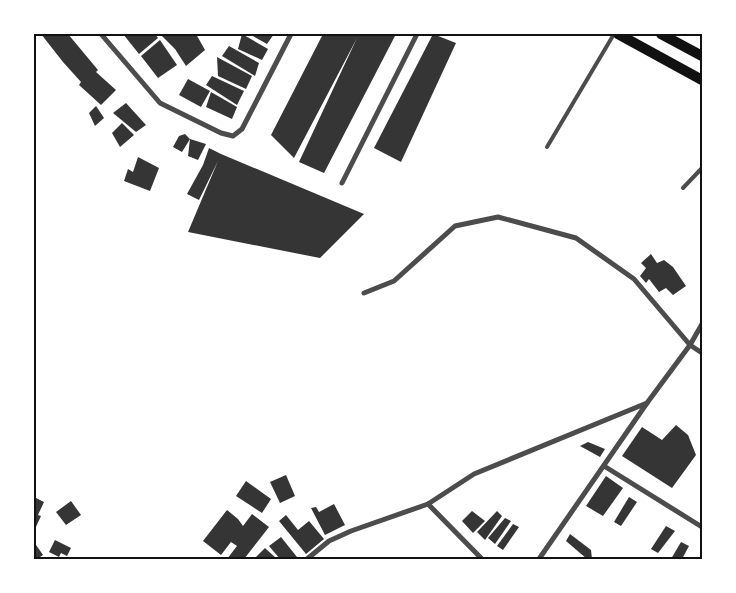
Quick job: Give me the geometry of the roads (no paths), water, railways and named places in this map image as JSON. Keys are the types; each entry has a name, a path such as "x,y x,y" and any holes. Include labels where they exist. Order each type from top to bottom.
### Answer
{"main road":[{"path":"618,34 702,80"},
{"path":"661,34 702,56"}],"street":[{"path":"101,34 160,104 221,133 233,136 242,129 291,34"},
{"path":"342,183 417,34"},
{"path":"364,293 394,281 455,226 498,217 576,238 634,279 690,345 702,353"},
{"path":"539,559 647,403 690,345 702,324"},
{"path":"307,559 328,541 351,530 428,504 474,474 647,403"},
{"path":"604,466 702,527"},
{"path":"428,504 482,559"}],"lane":[{"path":"547,147 614,34"},
{"path":"683,188 702,168"}]}
